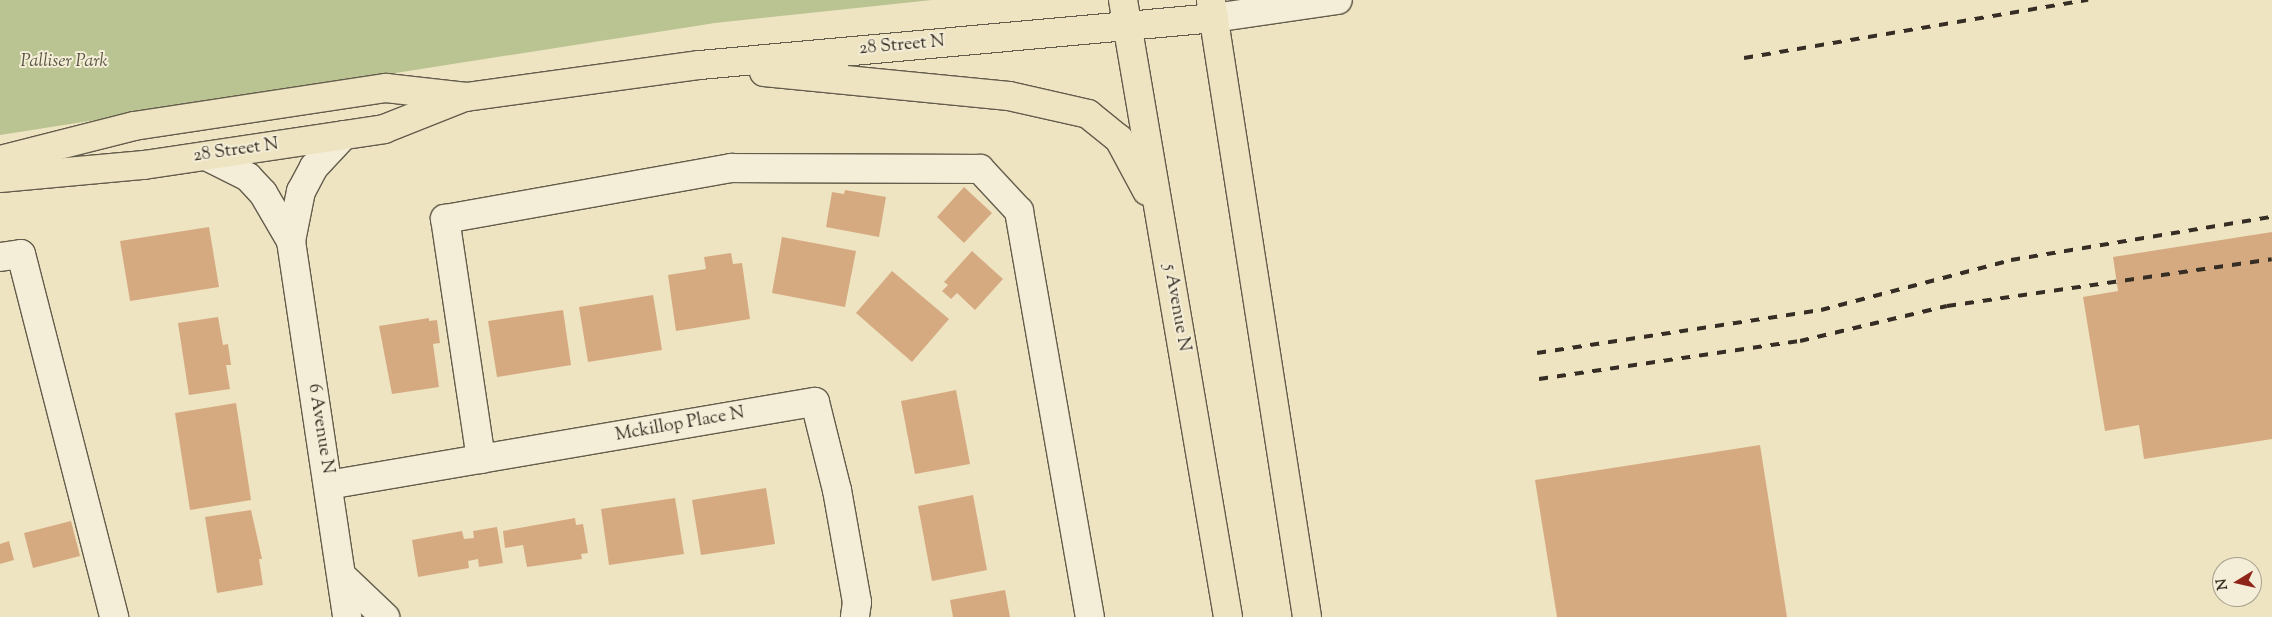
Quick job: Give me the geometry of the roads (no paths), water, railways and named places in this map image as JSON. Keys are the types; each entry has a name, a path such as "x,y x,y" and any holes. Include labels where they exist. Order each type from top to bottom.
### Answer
{"main road":[{"name":"28 Street N","path":"0,178 144,165 344,136 384,129 466,97 700,65 1124,12 1213,9"},
{"path":"1213,9 1306,617"},
{"name":"5 Avenue N","path":"1124,12 1228,617"},
{"path":"700,65 1009,96 1088,114 1119,139 1161,222"},
{"name":"28 Street N","path":"0,160 134,126 386,88 466,97"}],"street":[{"name":"28 Street N","path":"1213,9 1338,0"},
{"name":"6 Avenue N","path":"344,136 314,167 301,191 291,241 344,578 348,617"},
{"name":"6 Avenue N","path":"206,156 248,178 263,193 291,241"},
{"path":"481,459 445,219 731,168 980,169 1019,211 1090,617"},
{"path":"0,257 21,254 114,617"},
{"name":"Mckillop Place N","path":"328,485 815,402 837,490 857,602 856,617"},
{"path":"344,578 385,617"}],"railway":[{"path":"1744,58 2088,0"},
{"path":"1537,353 1821,310 2011,260 2272,217"},
{"path":"1539,379 1800,341 1947,306 2272,259"}],"park label":[{"name":"Palliser Park","path":"64,62"}]}
